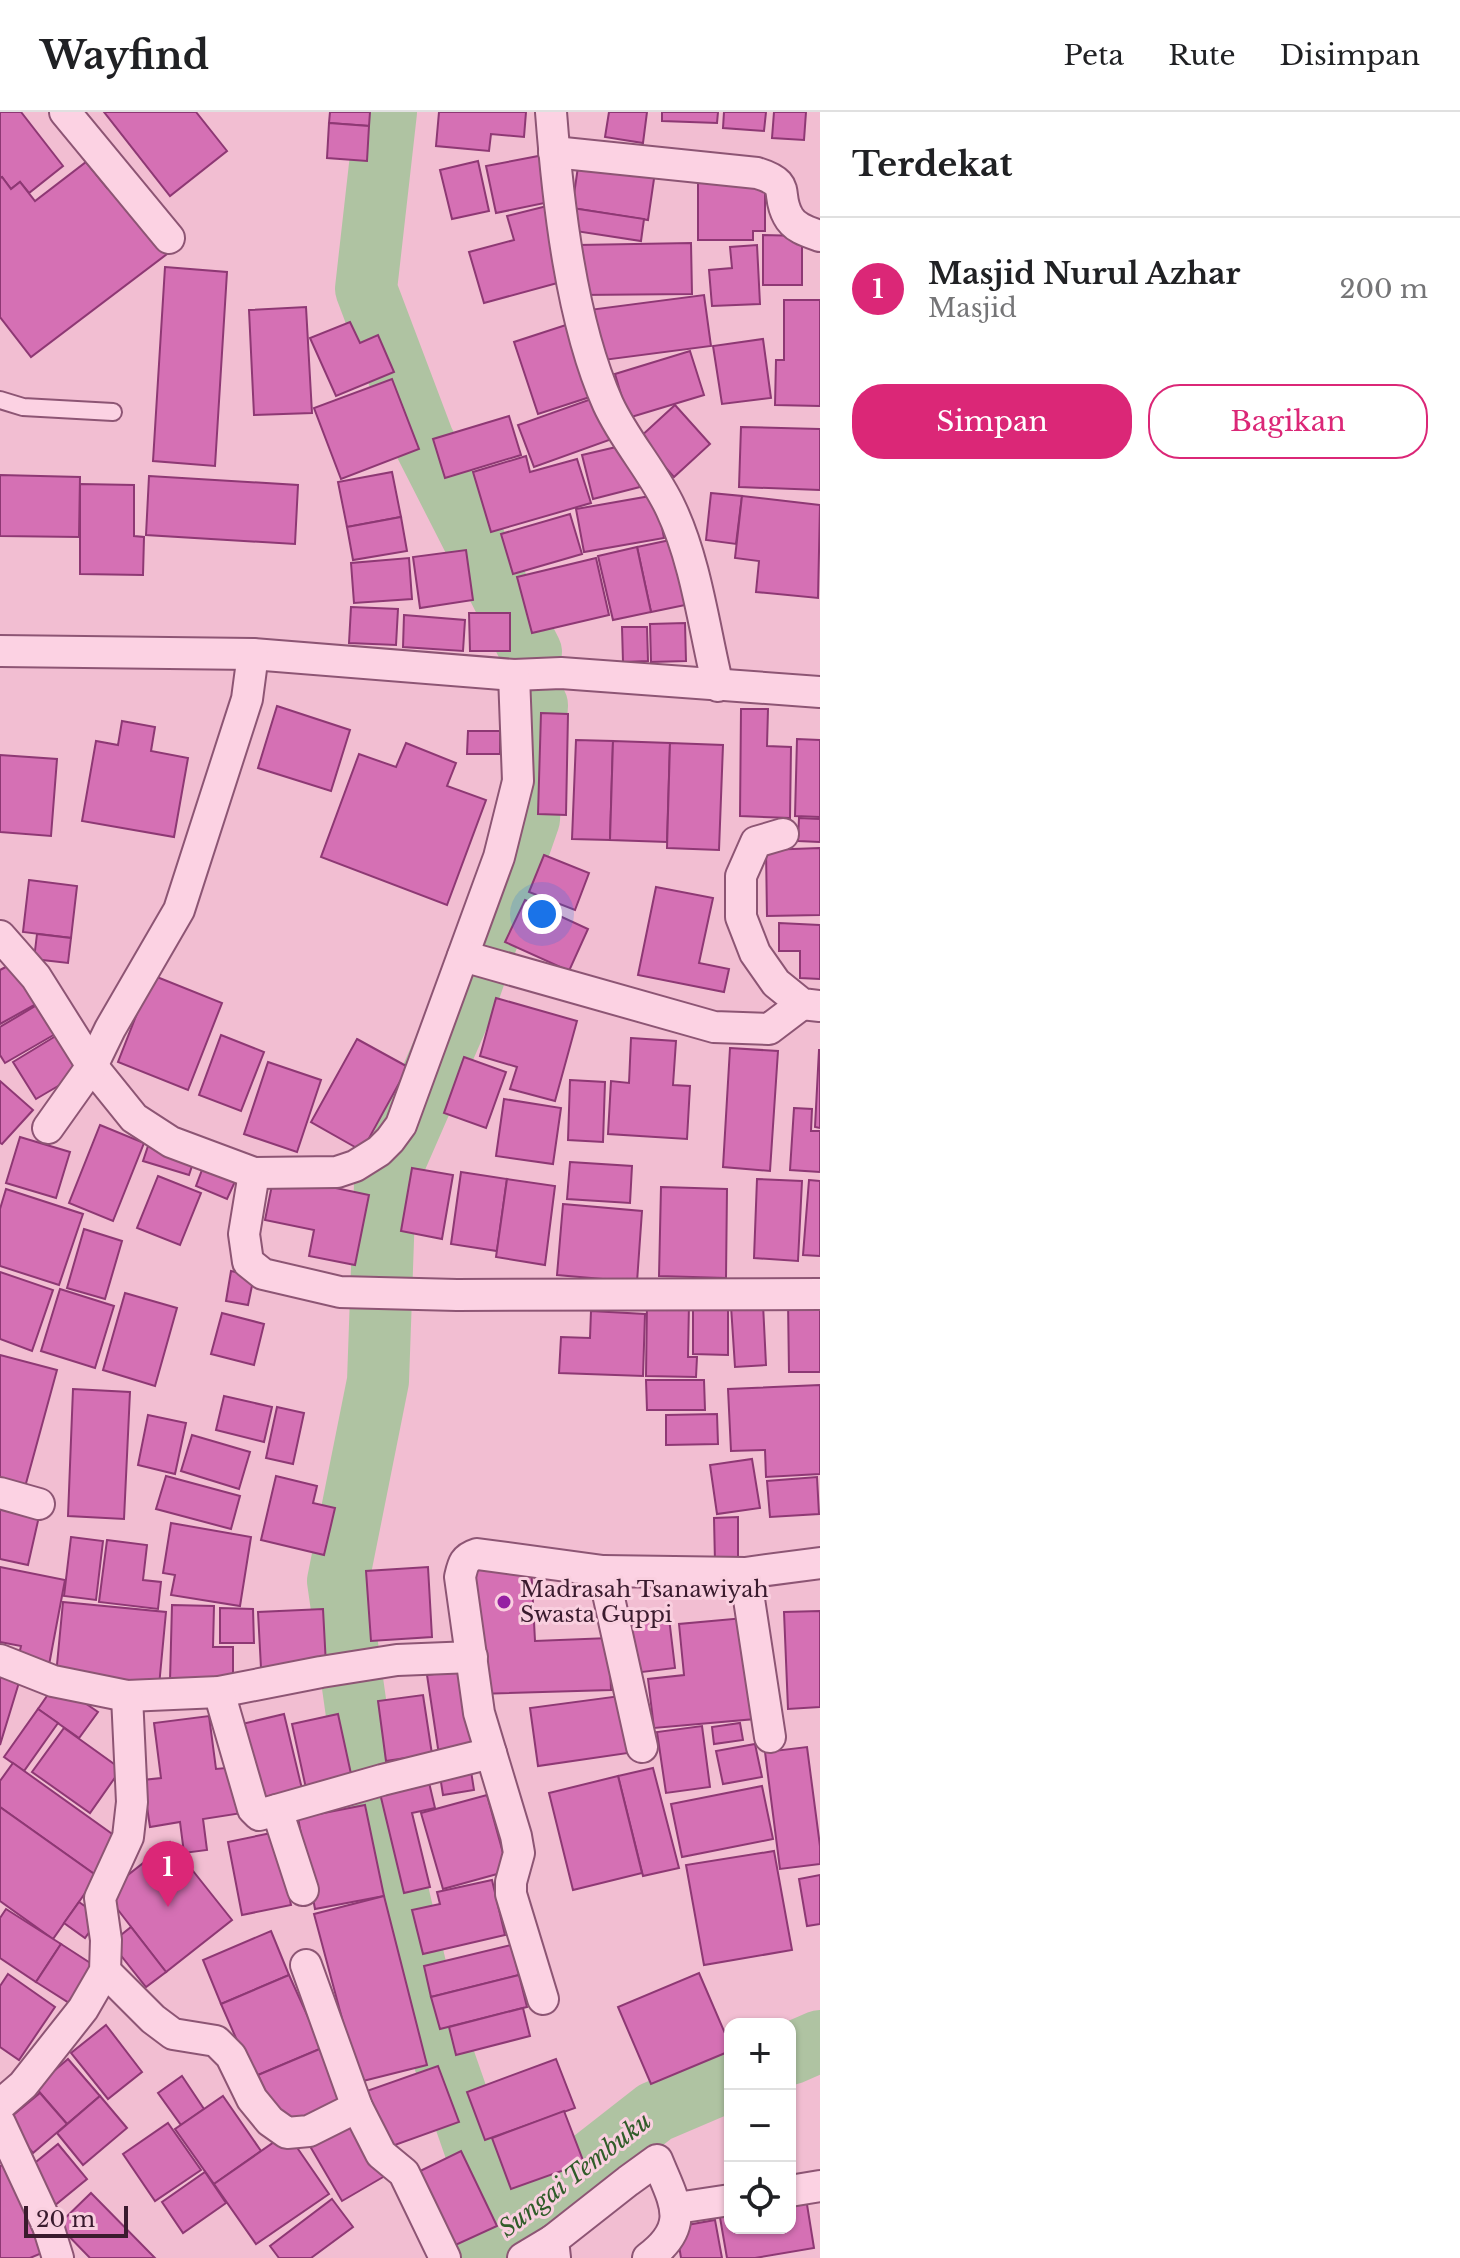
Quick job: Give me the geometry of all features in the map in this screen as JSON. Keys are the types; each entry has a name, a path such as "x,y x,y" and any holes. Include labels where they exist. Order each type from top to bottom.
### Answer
{"street":[{"path":"65,112 169,238"},
{"path":"551,112 568,252 584,335 608,405 671,509 687,551 718,686"},
{"path":"554,152 757,173 777,182 782,189 786,214 792,221 802,230 820,236"},
{"path":"0,651 253,654 514,675 561,673 820,692"},
{"path":"48,1128 92,1066 179,910 247,699 253,654"},
{"path":"0,936 36,977 92,1066 134,1118 171,1142 254,1173 337,1172 355,1166 390,1140 401,1125 466,957 499,857 518,781 514,675"},
{"path":"466,957 714,1027 769,1029 811,1005 776,983 755,953 741,917 741,876 756,842 783,834"},
{"path":"254,1173 244,1234 248,1262 263,1274 340,1292 820,1294"},
{"path":"0,1493 39,1504"},
{"path":"543,1999 511,1894 519,1853 479,1713 460,1577 463,1563 477,1554 603,1571 745,1573 820,1563"},
{"path":"603,1571 642,1747"},
{"path":"745,1573 770,1737"},
{"path":"0,1660 53,1681 127,1696 219,1692 397,1660 472,1657"},
{"path":"219,1692 253,1809 259,1815 491,1753"},
{"path":"0,2105 23,2085 83,2009 105,1971 106,1940 100,1898 128,1837 132,1802 127,1696"},
{"path":"277,1810 303,1890"},
{"path":"306,1965 357,2107 381,2154 404,2173 444,2256"},
{"path":"105,1971 153,2019 173,2034 216,2041 231,2056 252,2099 270,2121 287,2133 309,2131 357,2107"},
{"path":"0,2123 48,2226 58,2258"},
{"path":"523,2258 554,2249 657,2160 677,2208 674,2229 648,2258"},
{"path":"796,2190 820,2186"},
{"path":"677,2208 724,2201"}],"lane":[{"path":"0,400 23,407 113,412"}],"building":[{"path":"0,112 21,112 63,166 29,193 20,182 11,189 0,178"},
{"path":"104,112 196,112 227,151 170,196"},
{"path":"330,112 370,112 369,126 329,123"},
{"path":"439,112 526,112 524,137 491,134 489,151 436,146"},
{"path":"609,112 647,112 643,143 605,137"},
{"path":"662,112 718,112 717,123 662,121"},
{"path":"724,112 766,112 764,131 723,128"},
{"path":"774,112 806,112 804,140 772,138"},
{"path":"329,123 369,126 367,161 327,158"},
{"path":"549,154 559,200 496,213 486,166"},
{"path":"579,160 655,172 648,220 572,208"},
{"path":"478,161 489,211 452,219 440,170"},
{"path":"86,162 107,188 114,183 167,254 31,357 0,317 0,178 11,189 20,182 35,201"},
{"path":"698,181 765,182 765,231 753,231 753,240 698,240"},
{"path":"551,205 572,279 484,303 469,252 514,240 507,216"},
{"path":"572,208 644,219 641,241 569,230"},
{"path":"763,235 802,236 802,285 763,285"},
{"path":"691,243 692,294 579,295 578,245"},
{"path":"757,245 760,304 712,306 709,270 732,268 730,247"},
{"path":"165,267 227,272 215,466 153,461"},
{"path":"704,295 711,346 596,361 589,310"},
{"path":"784,300 820,300 820,406 775,405 776,360 784,360"},
{"path":"306,307 312,413 254,415 249,310"},
{"path":"350,322 360,343 378,335 394,372 336,396 310,338"},
{"path":"572,323 596,395 538,414 514,342"},
{"path":"763,339 771,398 722,404 713,346"},
{"path":"690,351 704,395 628,418 615,374"},
{"path":"392,379 419,449 341,479 314,408"},
{"path":"597,397 612,439 534,467 518,425"},
{"path":"675,405 710,444 674,477 639,438"},
{"path":"509,416 521,455 445,478 433,439"},
{"path":"741,427 820,429 820,490 739,487"},
{"path":"629,444 640,487 593,499 582,455"},
{"path":"526,456 530,472 577,459 591,503 491,532 473,472"},
{"path":"392,472 401,517 347,527 338,482"},
{"path":"0,475 80,477 79,537 0,536"},
{"path":"149,476 298,485 295,544 146,535"},
{"path":"80,484 134,485 134,536 144,537 143,575 80,574"},
{"path":"711,493 742,496 736,544 706,540"},
{"path":"656,495 664,538 584,552 576,509"},
{"path":"742,496 820,505 818,598 756,592 759,561 735,558"},
{"path":"570,514 582,554 513,574 501,534"},
{"path":"401,517 407,551 353,560 347,527"},
{"path":"675,539 690,604 651,612 637,547"},
{"path":"637,547 651,612 613,620 598,556"},
{"path":"466,550 473,600 420,608 413,557"},
{"path":"409,558 412,599 354,603 351,563"},
{"path":"596,558 609,615 532,633 517,577"},
{"path":"351,607 398,609 396,645 349,643"},
{"path":"469,613 510,613 510,651 470,651"},
{"path":"404,615 465,620 463,651 403,647"},
{"path":"685,623 686,661 651,662 650,624"},
{"path":"622,627 647,627 648,661 623,662"},
{"path":"277,706 350,730 331,791 258,768"},
{"path":"741,709 768,709 767,746 791,747 790,818 740,816"},
{"path":"541,713 568,714 566,815 538,814"},
{"path":"122,721 155,727 151,751 188,758 174,837 82,821 96,741 118,745"},
{"path":"468,731 500,731 500,754 467,754"},
{"path":"797,739 820,740 820,817 795,816"},
{"path":"576,740 613,741 610,840 572,839"},
{"path":"613,741 670,743 667,842 610,840"},
{"path":"406,743 456,763 447,786 486,800 447,905 321,857 359,754 396,767"},
{"path":"670,743 723,745 719,850 667,848"},
{"path":"0,755 57,759 51,836 0,832"},
{"path":"799,818 820,819 820,842 798,841"},
{"path":"820,848 820,915 767,916 766,850"},
{"path":"544,855 589,873 575,910 529,892"},
{"path":"29,880 77,886 71,938 23,932"},
{"path":"656,887 713,898 699,963 729,969 724,992 638,975"},
{"path":"525,900 588,929 569,971 505,942"},
{"path":"779,923 820,925 820,979 800,978 800,951 779,951"},
{"path":"37,934 71,938 68,963 34,959"},
{"path":"15,962 38,1003 0,1024 0,970"},
{"path":"152,975 222,1003 188,1090 118,1062"},
{"path":"496,998 577,1021 555,1101 510,1089 517,1067 480,1056"},
{"path":"47,999 64,1029 5,1063 0,1055 0,1027"},
{"path":"64,1031 87,1069 36,1099 13,1062"},
{"path":"221,1035 264,1052 241,1111 199,1095"},
{"path":"631,1038 676,1041 673,1085 690,1086 687,1139 608,1134 611,1081 629,1083"},
{"path":"357,1039 408,1067 362,1151 311,1122"},
{"path":"730,1048 778,1051 770,1171 723,1167"},
{"path":"820,1050 820,1128 815,1127"},
{"path":"464,1057 506,1072 486,1128 444,1113"},
{"path":"268,1062 321,1080 297,1152 244,1134"},
{"path":"570,1080 605,1082 603,1142 568,1140"},
{"path":"0,1081 33,1110 2,1144 0,1143"},
{"path":"504,1099 561,1108 553,1164 496,1156"},
{"path":"794,1108 812,1109 811,1131 820,1131 820,1172 790,1170"},
{"path":"100,1125 144,1143 113,1221 69,1203"},
{"path":"20,1137 70,1152 56,1198 6,1183"},
{"path":"149,1143 195,1157 189,1175 143,1161"},
{"path":"205,1162 238,1175 227,1199 196,1186"},
{"path":"570,1162 632,1166 630,1203 567,1199"},
{"path":"412,1168 453,1175 442,1239 401,1231"},
{"path":"461,1172 507,1179 497,1251 451,1244"},
{"path":"274,1175 369,1195 355,1265 309,1256 314,1230 265,1220"},
{"path":"158,1176 201,1193 180,1245 137,1228"},
{"path":"507,1179 555,1186 545,1265 496,1257"},
{"path":"757,1179 802,1181 798,1261 754,1258"},
{"path":"809,1180 820,1181 820,1256 803,1255"},
{"path":"661,1187 727,1189 726,1278 659,1276"},
{"path":"6,1189 83,1214 59,1285 0,1266 0,1209"},
{"path":"563,1204 642,1211 637,1282 557,1275"},
{"path":"84,1229 122,1241 105,1299 67,1288"},
{"path":"231,1271 254,1276 248,1305 226,1301"},
{"path":"0,1272 53,1290 32,1351 0,1339"},
{"path":"60,1289 114,1306 95,1368 41,1351"},
{"path":"125,1293 177,1308 155,1386 103,1370"},
{"path":"788,1301 820,1301 820,1372 789,1372"},
{"path":"647,1303 689,1303 688,1357 697,1357 696,1377 646,1376"},
{"path":"763,1304 766,1365 735,1367 731,1306"},
{"path":"693,1305 728,1306 728,1355 693,1354"},
{"path":"591,1311 645,1314 643,1376 559,1373 561,1337 590,1338"},
{"path":"222,1313 264,1324 254,1365 211,1354"},
{"path":"0,1355 57,1370 25,1487 0,1481"},
{"path":"646,1380 704,1380 705,1410 647,1410"},
{"path":"820,1385 820,1474 766,1477 765,1450 731,1451 728,1389"},
{"path":"73,1389 130,1392 124,1519 68,1516"},
{"path":"224,1396 272,1407 264,1442 216,1430"},
{"path":"277,1407 304,1413 293,1464 266,1458"},
{"path":"717,1414 718,1444 666,1445 666,1415"},
{"path":"148,1415 186,1423 175,1474 138,1465"},
{"path":"192,1435 250,1452 239,1489 181,1471"},
{"path":"752,1459 760,1508 717,1514 710,1465"},
{"path":"166,1476 240,1496 231,1529 156,1509"},
{"path":"276,1476 317,1486 313,1503 335,1508 324,1555 261,1540"},
{"path":"817,1477 819,1514 770,1517 767,1481"},
{"path":"0,1502 40,1512 28,1565 0,1559"},
{"path":"738,1517 738,1562 715,1562 714,1518"},
{"path":"171,1523 251,1537 240,1606 171,1595 175,1575 163,1573"},
{"path":"71,1537 103,1541 96,1600 64,1596"},
{"path":"107,1540 147,1545 143,1580 161,1582 158,1609 99,1602"},
{"name":"Madrasah Tsanawiyah Swasta Guppi","path":"531,1564 535,1641 609,1638 611,1690 478,1694 473,1565"},
{"path":"0,1567 65,1580 49,1665 18,1659 21,1646 0,1642"},
{"path":"428,1567 432,1637 371,1641 366,1571"},
{"path":"63,1602 166,1612 159,1686 56,1675"},
{"path":"172,1605 214,1606 213,1647 233,1647 233,1683 170,1681"},
{"path":"220,1608 253,1609 254,1643 220,1643"},
{"path":"323,1609 326,1665 261,1668 258,1612"},
{"path":"820,1611 820,1707 788,1709 784,1612"},
{"path":"669,1618 675,1668 634,1673 628,1624"},
{"path":"744,1618 755,1719 654,1728 648,1679 684,1675 679,1624"},
{"path":"469,1669 481,1749 439,1755 427,1675"},
{"path":"0,1670 21,1676 0,1745"},
{"path":"56,1683 98,1712 79,1738 38,1709"},
{"path":"423,1695 432,1754 386,1761 378,1701"},
{"path":"620,1696 628,1753 538,1766 530,1708"},
{"path":"38,1709 58,1723 24,1771 4,1757"},
{"path":"284,1714 303,1793 261,1803 242,1724"},
{"path":"338,1714 353,1783 307,1793 292,1724"},
{"path":"209,1716 216,1769 236,1767 242,1813 203,1819 207,1850 184,1853 180,1822 150,1827 143,1780 161,1778 154,1723"},
{"path":"740,1723 743,1740 714,1744 712,1727"},
{"path":"702,1726 710,1787 666,1793 657,1732"},
{"path":"64,1728 121,1769 90,1813 32,1772"},
{"path":"755,1744 762,1777 723,1784 716,1751"},
{"path":"807,1747 820,1864 780,1869 765,1752"},
{"path":"13,1763 122,1841 97,1876 0,1807 0,1781"},
{"path":"653,1768 679,1868 643,1876 618,1776"},
{"path":"471,1771 474,1790 443,1795 440,1776"},
{"path":"427,1774 435,1808 412,1813 430,1887 404,1893 378,1785"},
{"path":"618,1776 642,1873 573,1890 549,1793"},
{"path":"762,1786 773,1839 682,1857 671,1804"},
{"path":"487,1795 508,1871 443,1889 421,1813"},
{"path":"365,1805 384,1896 315,1909 298,1818"},
{"path":"0,1807 97,1876 53,1939 0,1901"},
{"path":"276,1832 291,1905 242,1915 228,1842"},
{"path":"170,1842 232,1920 166,1972 105,1893"},
{"path":"774,1851 792,1950 704,1965 686,1865"},
{"path":"820,1875 820,1924 807,1926 799,1879"},
{"path":"492,1880 505,1935 423,1954 412,1910 440,1904 437,1892"},
{"path":"384,1896 427,2065 359,2082 314,1914"},
{"path":"79,1902 100,1917 85,1938 64,1923"},
{"path":"6,1909 61,1944 36,1982 0,1958 0,1918"},
{"path":"131,1927 166,1972 146,1987 111,1943"},
{"path":"271,1931 289,1975 221,2004 203,1960"},
{"path":"61,1944 98,1968 74,2006 36,1982"},
{"path":"511,1945 519,1975 431,1997 424,1966"},
{"path":"699,1973 724,2031 724,2054 651,2084 618,2007"},
{"path":"8,1974 55,2007 19,2060 0,2047 0,1986"},
{"path":"289,1975 322,2048 253,2077 221,2004"},
{"path":"519,1975 527,2007 440,2029 431,1997"},
{"path":"523,2008 530,2036 456,2055 449,2027"},
{"path":"106,2025 142,2072 108,2099 71,2053"},
{"path":"322,2048 344,2099 281,2126 258,2075"},
{"path":"68,2059 100,2096 67,2124 35,2087"},
{"path":"556,2059 575,2108 485,2140 467,2092"},
{"path":"438,2066 459,2122 381,2150 361,2093"},
{"path":"182,2076 204,2109 181,2125 158,2093"},
{"path":"40,2093 67,2124 33,2153 6,2121"},
{"path":"100,2096 127,2128 83,2165 57,2133"},
{"path":"223,2096 261,2151 214,2184 175,2129"},
{"path":"564,2111 584,2163 511,2189 492,2138"},
{"path":"355,2112 390,2173 342,2201 307,2141"},
{"path":"168,2123 201,2170 155,2201 123,2154"},
{"path":"287,2133 329,2194 256,2244 214,2184"},
{"path":"58,2144 87,2179 54,2206 25,2171"},
{"path":"461,2151 497,2226 449,2248 414,2174"},
{"path":"5,2164 42,2253 30,2258 0,2258 0,2166"},
{"path":"205,2172 226,2203 183,2233 162,2202"},
{"path":"805,2192 814,2248 755,2258 727,2258 718,2206 724,2205 724,2234 796,2234 796,2193"},
{"path":"91,2193 155,2258 90,2258 58,2225"},
{"path":"332,2199 353,2227 311,2258 279,2258 270,2246"},
{"path":"715,2220 722,2258 681,2258 676,2227"}],"waterway":[{"path":"386,112 366,289 423,440 531,652"},
{"path":"504,2231 423,1999 359,1729 338,1581 378,1381 385,1184 468,994 529,819 537,705"},
{"name":"Sungai Tembuku","path":"796,2051 820,2041"},
{"name":"Sungai Tembuku","path":"468,2258 655,2112 724,2083"}],"place":[{"name":"Madrasah Tsanawiyah Swasta Guppi","path":"504,1602"},
{"name":"Masjid Nurul Azhar","path":"168,1907"}]}
